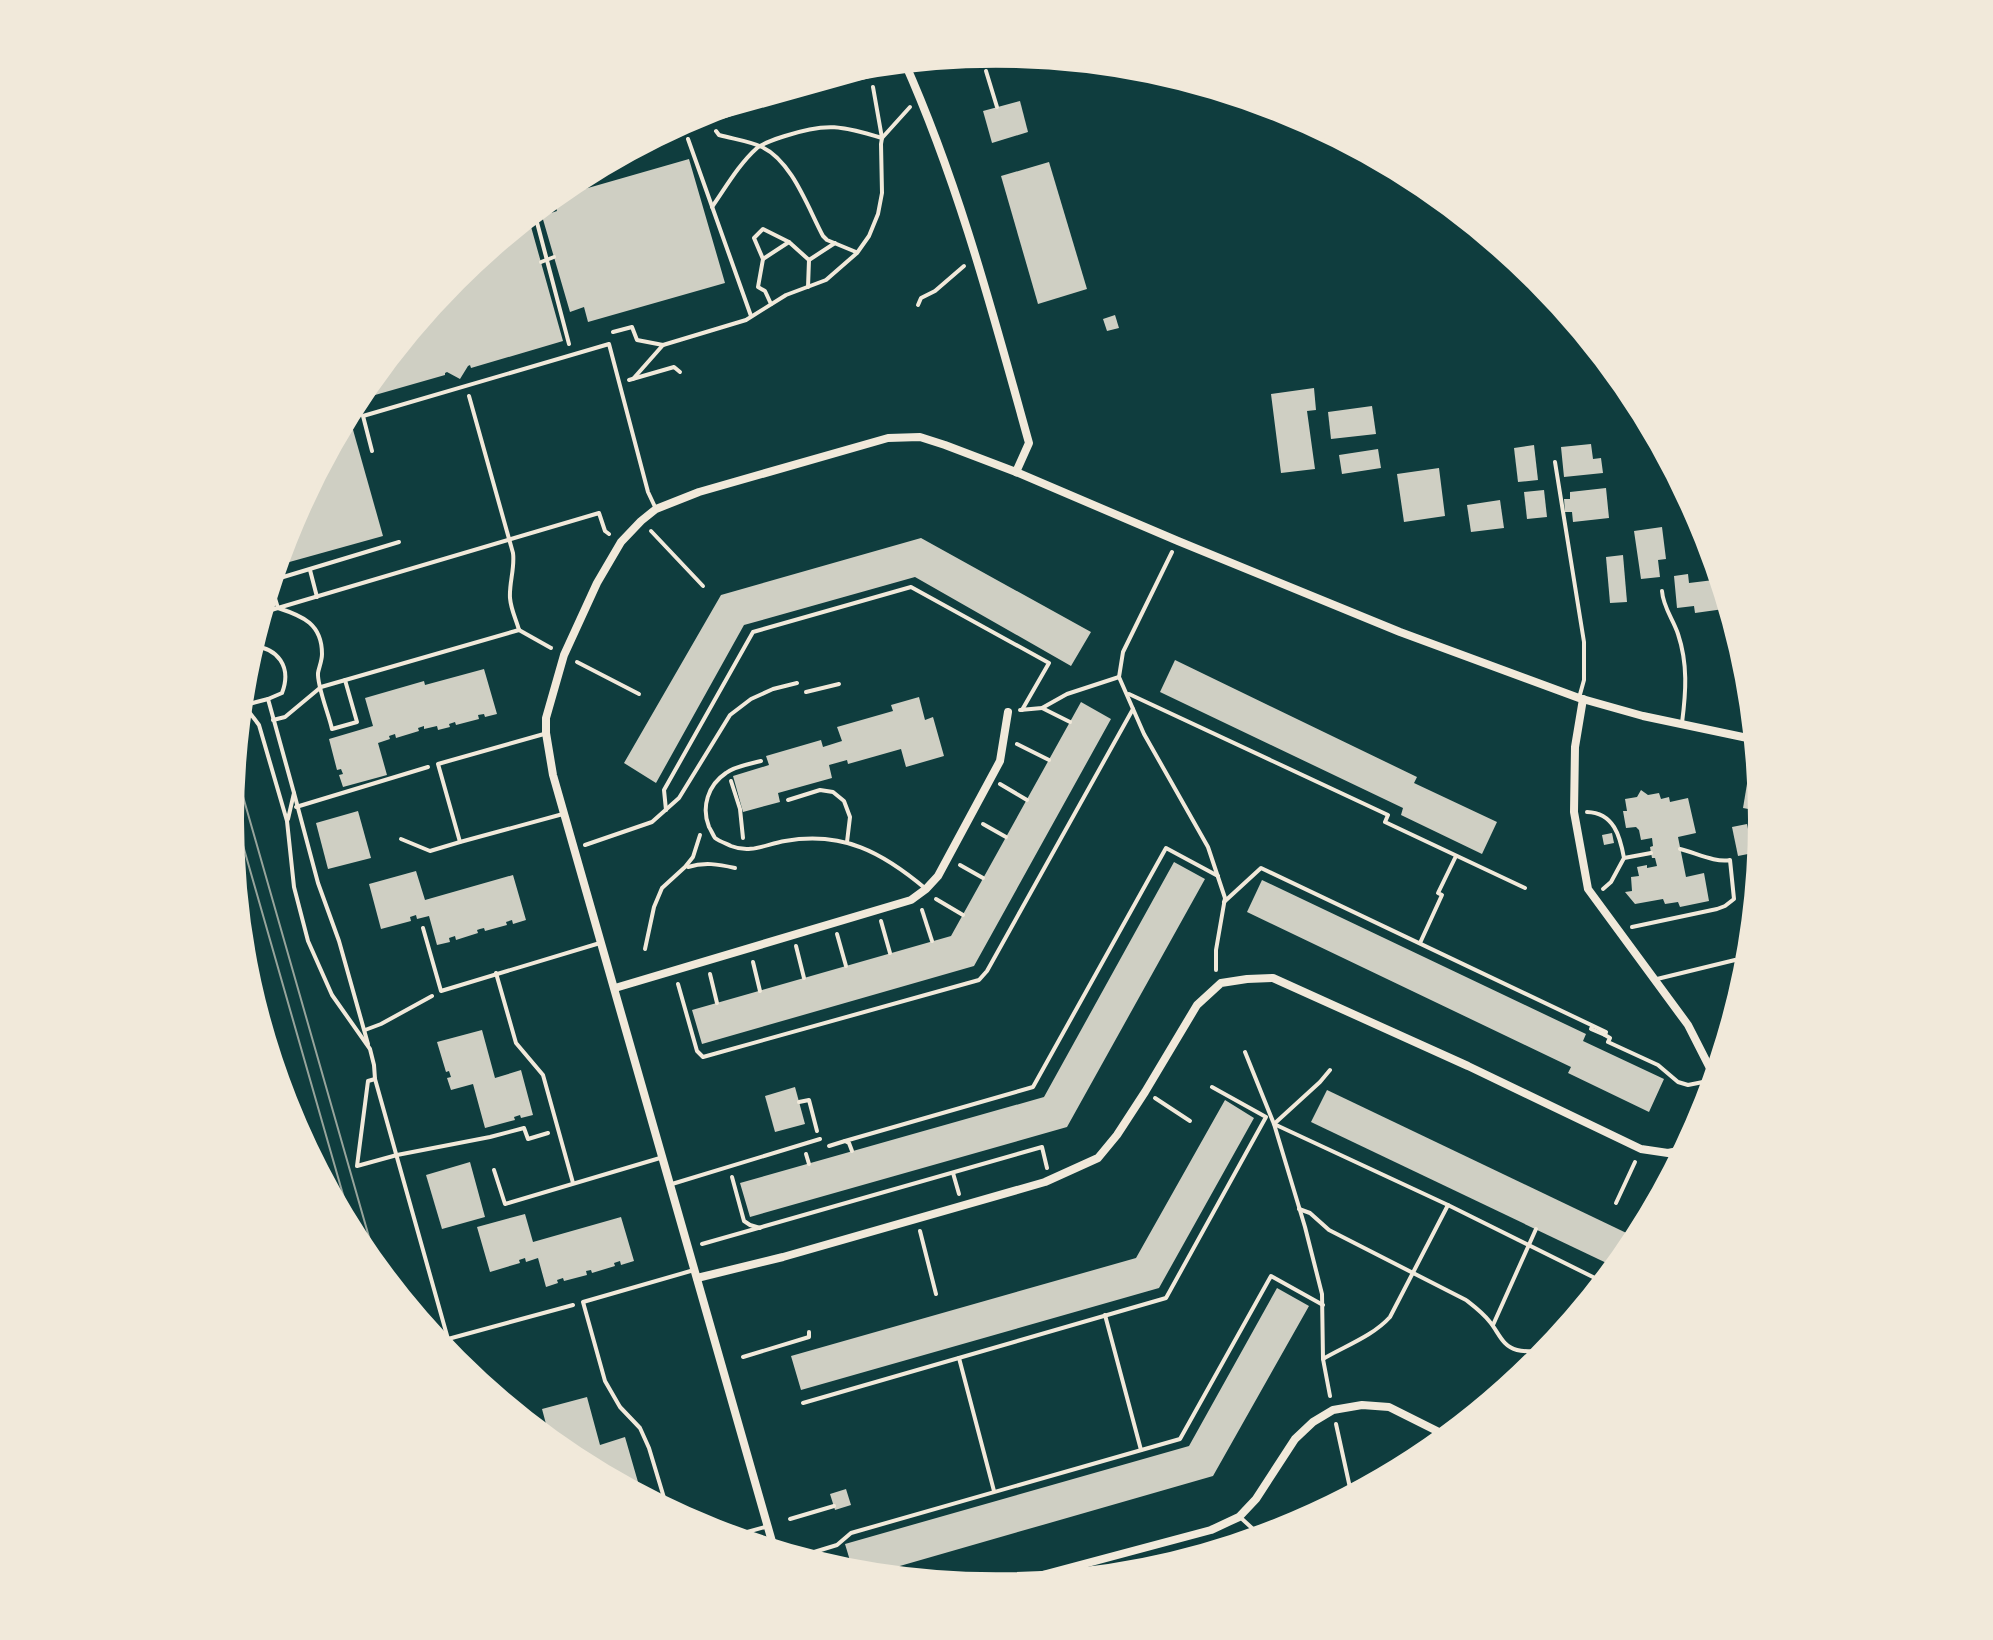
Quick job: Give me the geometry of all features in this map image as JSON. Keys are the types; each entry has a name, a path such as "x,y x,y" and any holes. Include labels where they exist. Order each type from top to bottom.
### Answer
{"street":[{"path":"908,71 946,163 1029,443 1016,472"},
{"path":"772,1539 553,775 546,733 546,718 564,655 597,583 621,542 641,521 656,509 699,492 888,438 920,437 1016,472 1400,632 1581,698 1643,716 1746,737"},
{"path":"1581,698 1575,747 1574,812 1588,889 1688,1025 1709,1066"},
{"path":"615,988 911,900 938,876 1000,761 1008,712"},
{"path":"696,1274 783,1257 917,1219 1050,1180 1098,1158 1145,1092 1197,1005 1221,983 1247,979 1273,978 1641,1149 1674,1152"},
{"path":"1057,1571 1211,1530 1239,1517 1256,1499 1295,1439 1313,1422 1333,1410 1362,1405 1389,1407 1437,1431"}],"lane":[{"path":"372,451 363,416 609,344 648,492 656,509"},
{"path":"1555,462 1584,642 1581,698"},
{"path":"1662,591 1685,659 1682,723"},
{"path":"806,692 839,684"},
{"path":"460,842 438,764 546,733"},
{"path":"761,761 728,771 717,781 707,798 705,817 714,837 745,851 807,838 847,842 876,853 908,873 926,889"},
{"path":"788,800 820,790 833,792 844,801 850,817 847,842"},
{"path":"401,839 430,851 565,814"},
{"path":"423,928 441,991 602,942"},
{"path":"1655,979 1735,960"},
{"path":"496,973 516,1043 543,1075 573,1183"},
{"path":"670,1184 820,1139"},
{"path":"494,1170 505,1204 662,1158"},
{"path":"664,1496 640,1428 620,1407 605,1381 583,1302 696,1274"},
{"path":"1239,1517 1253,1529"},
{"path":"748,1532 768,1526"}],"path":[{"path":"607,333 632,327 637,340 663,345 746,320 786,295 826,280 857,253 869,236 882,193 882,138 873,85"},
{"path":"991,85 997,107"},
{"path":"882,138 912,105"},
{"path":"712,207 738,168 759,146 813,127 834,126 882,138"},
{"path":"716,131 719,135 759,146 777,156 790,173 823,236 857,253"},
{"path":"688,139 751,316"},
{"path":"537,222 569,343"},
{"path":"771,304 765,291 758,287 763,259 754,238 763,229 789,242 809,260"},
{"path":"763,259 789,242"},
{"path":"809,260 835,243"},
{"path":"541,262 554,257"},
{"path":"808,287 809,260"},
{"path":"918,305 921,298 935,291 961,267 977,260"},
{"path":"632,379 663,345"},
{"path":"619,383 674,367 680,372"},
{"path":"466,386 514,557 510,596 519,630 639,694"},
{"path":"275,609 599,513 605,531"},
{"path":"641,521 703,586"},
{"path":"1178,541 1123,652 1119,677 1144,734 1208,847 1218,876 1225,898 1216,950 1221,983"},
{"path":"283,578 399,542"},
{"path":"310,570 317,597"},
{"path":"666,810 664,790 753,632 882,595 911,587 1049,663 1022,710"},
{"path":"275,609 301,615 313,625 319,636 323,656 318,675 332,729 357,722 345,680"},
{"path":"273,720 285,717 321,687 519,630"},
{"path":"252,703 282,693 286,683 281,661 274,652 263,647"},
{"path":"1008,712 1042,708 1067,694 1119,677"},
{"path":"575,847 652,822 679,798 730,715 751,699 799,682"},
{"path":"1127,693 1388,815 1385,822 1525,888"},
{"path":"268,699 318,883 339,941 370,1049 375,1079 447,1336"},
{"path":"1042,708 1070,722"},
{"path":"674,970 697,1051 703,1057 979,980 987,971 1133,709"},
{"path":"250,714 259,725 287,821 294,887 308,941 332,995 370,1049"},
{"path":"1038,755 1049,760"},
{"path":"296,807 438,764"},
{"path":"728,771 740,809 745,851"},
{"path":"1014,792 1027,800"},
{"path":"287,821 294,793"},
{"path":"1574,812 1595,812 1615,825 1621,839 1624,858 1611,882 1595,898"},
{"path":"645,949 654,907 662,888 693,857 705,817"},
{"path":"990,828 1006,837"},
{"path":"845,1141 1033,1087 1166,848 1218,876"},
{"path":"1618,930 1717,909 1734,899 1730,860 1720,862 1680,849"},
{"path":"1624,858 1651,853"},
{"path":"1420,943 1442,895 1438,893 1456,856"},
{"path":"948,858 983,878"},
{"path":"685,867 700,863 735,868"},
{"path":"1224,902 1261,868 1592,1026 1591,1029 1610,1038 1608,1042 1658,1065 1678,1082 1688,1085 1702,1083"},
{"path":"926,889 941,903 963,915"},
{"path":"927,921 932,941"},
{"path":"886,938 890,953"},
{"path":"842,949 846,966"},
{"path":"800,961 804,978"},
{"path":"756,974 760,991"},
{"path":"713,986 717,1003"},
{"path":"364,1031 441,991"},
{"path":"1245,1052 1274,1124 1322,1294 1323,1359 1350,1486"},
{"path":"1274,1124 1330,1070"},
{"path":"375,1079 368,1081 357,1166 524,1128 528,1139 558,1130"},
{"path":"1212,1087 1274,1124 1596,1278"},
{"path":"1145,1092 1190,1121"},
{"path":"803,1403 1166,1298 1266,1117"},
{"path":"688,1248 1042,1147 1050,1180"},
{"path":"806,1152 814,1150"},
{"path":"1616,1203 1632,1169"},
{"path":"742,1171 731,1175 744,1221 762,1228"},
{"path":"953,1173 962,1206"},
{"path":"1323,1359 1390,1317 1448,1205"},
{"path":"1299,1209 1310,1213 1329,1230 1466,1300 1493,1325 1500,1339 1520,1351 1532,1351"},
{"path":"917,1219 936,1294"},
{"path":"1493,1325 1536,1229"},
{"path":"815,1552 837,1545 851,1533 1180,1439 1271,1276 1323,1305"},
{"path":"450,1339 583,1302"},
{"path":"1105,1315 1141,1450"},
{"path":"743,1357 809,1337 809,1332"},
{"path":"959,1358 994,1492"},
{"path":"790,1519 834,1506"}],"building":[{"path":"1020,101 1028,132 992,143 983,111"},
{"path":"689,159 725,283 588,322 584,307 570,312 543,218 557,211 556,208 585,189"},
{"path":"1049,162 1087,289 1038,304 1001,176"},
{"path":"531,227 563,341 471,368 470,365 460,379 447,372 374,395 398,361 463,287"},
{"path":"1115,315 1119,328 1107,331 1103,319"},
{"path":"1314,388 1316,410 1307,411 1315,469 1281,473 1271,394"},
{"path":"1372,406 1376,434 1331,439 1328,412"},
{"path":"353,429 383,536 289,562 320,487"},
{"path":"1591,444 1593,459 1601,458 1603,473 1564,477 1561,447"},
{"path":"1534,445 1538,480 1518,482 1514,448"},
{"path":"1378,449 1381,468 1342,474 1339,455"},
{"path":"1439,468 1445,516 1404,522 1397,474"},
{"path":"1606,488 1609,518 1573,522 1572,512 1565,512 1564,499 1570,499 1570,492"},
{"path":"1544,490 1547,517 1527,519 1524,492"},
{"path":"1500,500 1504,528 1471,532 1467,505"},
{"path":"1662,527 1666,559 1658,560 1660,577 1641,579 1634,531"},
{"path":"921,538 1091,632 1071,666 915,577 744,625 656,783 624,763 721,595"},
{"path":"1623,555 1627,602 1610,603 1606,557"},
{"path":"1688,574 1689,583 1711,580 1720,610 1695,613 1694,606 1677,608 1674,576"},
{"path":"1175,660 1417,777 1414,783 1497,822 1482,854 1401,815 1403,808 1160,692"},
{"path":"484,669 497,714 478,715 479,719 456,725 455,722 438,730 437,726 424,729 424,726 418,728 419,731 396,738 395,734 389,736 390,739 378,743 387,775 343,787 339,775 343,774 341,769 337,770 329,739 373,726 365,698 424,681 425,685"},
{"path":"919,697 925,720 933,717 944,756 906,767 901,749 848,764 847,760 829,765 832,778 778,793 780,802 743,812 733,776 769,765 766,756 821,740 823,747 842,741 837,727 893,711 891,705"},
{"path":"1081,702 1111,719 974,966 702,1044 692,1010 951,936"},
{"path":"1748,778 1749,778 1750,809 1743,808"},
{"path":"1641,790 1648,795 1659,793 1661,799 1669,797 1670,802 1688,798 1696,833 1678,837 1686,877 1704,873 1709,901 1680,907 1678,902 1665,904 1663,899 1635,904 1625,892 1632,891 1631,877 1639,876 1637,867 1657,866 1651,853 1652,838 1641,840 1636,827 1626,828 1623,811 1627,811 1625,799 1637,797"},
{"path":"358,811 371,858 328,869 316,823"},
{"path":"1747,824 1749,854 1738,856 1732,827"},
{"path":"1612,833 1614,843 1604,845 1602,835"},
{"path":"1174,862 1205,879 1067,1127 750,1217 740,1183 1044,1097"},
{"path":"416,871 425,900 513,875 526,920 513,924 512,920 506,922 507,925 485,931 484,928 480,929 478,933 456,940 455,936 449,938 450,942 437,945 429,916 417,919 416,915 410,917 411,921 381,929 369,884"},
{"path":"1262,880 1586,1034 1583,1041 1664,1079 1649,1112 1568,1073 1571,1067 1247,912"},
{"path":"482,1030 495,1078 521,1070 533,1115 521,1118 520,1115 514,1117 515,1120 485,1128 473,1084 451,1090 447,1078 451,1077 449,1071 446,1072 437,1042"},
{"path":"795,1087 805,1124 775,1132 765,1096"},
{"path":"1327,1090 1627,1233 1606,1263 1311,1122"},
{"path":"1225,1100 1254,1118 1159,1288 801,1390 791,1356 1136,1258"},
{"path":"470,1162 485,1217 442,1229 426,1175"},
{"path":"525,1214 533,1242 621,1217 634,1261 621,1265 620,1261 614,1263 615,1266 592,1273 591,1270 586,1271 587,1275 564,1281 563,1278 546,1287 538,1258 526,1262 525,1258 519,1260 520,1263 490,1272 477,1227"},
{"path":"1277,1288 1309,1306 1213,1476 895,1567 850,1560 845,1544 1189,1446"},
{"path":"587,1397 600,1445 625,1437 638,1482 619,1473 546,1424 542,1409"},
{"path":"846,1489 851,1505 835,1510 830,1494"}],"tram line":[{"path":"243,796 369,1238"},
{"path":"243,846 343,1196"}]}
